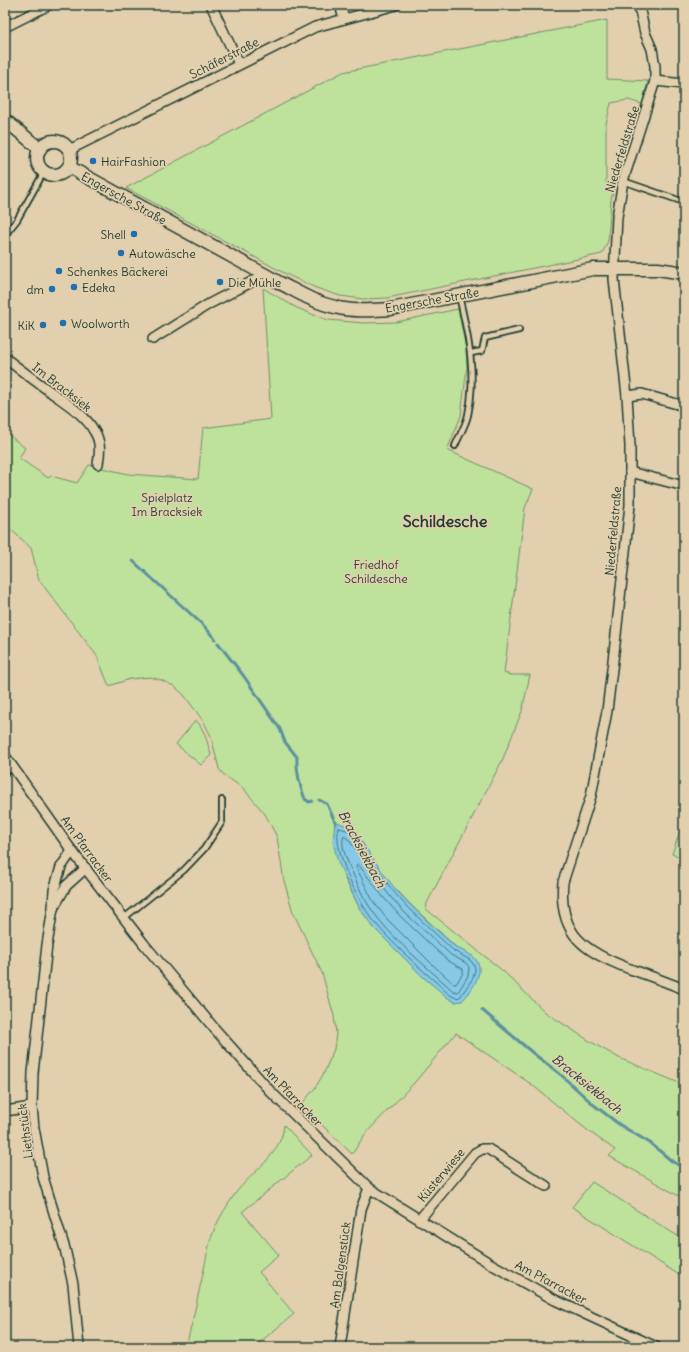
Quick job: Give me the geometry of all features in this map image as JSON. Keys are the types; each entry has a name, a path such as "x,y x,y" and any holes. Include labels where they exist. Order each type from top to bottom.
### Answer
{"main road":[{"path":"5,120 40,149"},
{"path":"55,141 65,145 69,150 71,158 69,167 60,174 49,174 44,172 38,164 37,159 40,149 49,142 55,141"},
{"name":"Engersche Straße","path":"69,167 307,297 335,307 362,311 391,309 593,269 658,269 684,273"}],"street":[{"path":"5,27 48,5"},
{"path":"211,5 238,64"},
{"path":"340,5 344,19"},
{"name":"Schäferstraße","path":"69,150 238,64 315,27 396,5"},
{"name":"Niederfeldstraße","path":"640,5 645,33 652,49 655,66 655,81 623,181 617,217 614,268 627,396 630,446 630,505 607,711 591,796 563,882 561,897 562,910 567,922 575,936 588,950 606,960 684,989"},
{"path":"655,81 684,84"},
{"path":"153,339 208,304 259,278 262,272"},
{"name":"Im Bracksiek","path":"5,358 72,408 89,424 94,430 98,440 100,452 98,464"},
{"path":"627,396 642,394 684,406"},
{"path":"630,472 684,486"},
{"name":"Am Pfarracker","path":"5,756 72,851 124,918 214,1028 270,1091 369,1188 491,1264 555,1300 656,1347"},
{"name":"Liethstück","path":"72,851 61,867 54,890 54,908 47,945 33,1073 32,1107 34,1128 43,1177 65,1249 73,1284 79,1347"},
{"name":"Liethstück","path":"54,908 66,886 86,868"},
{"path":"5,1111 32,1107"},
{"name":"Küsterwiese","path":"419,1220 475,1153 482,1149 488,1149 546,1186"},
{"name":"Am Balgenstück","path":"340,1347 361,1209 369,1188"}],"lane":[{"path":"5,235 17,220 44,172"},
{"path":"623,181 684,202"},
{"path":"5,225 10,229"},
{"path":"455,446 468,416 471,395 471,353 459,296"},
{"path":"471,353 482,351 485,338 519,330"},
{"path":"5,773 13,767"},
{"path":"124,918 184,870 204,849 222,822 222,800"}],"green space":[{"path":"607,20 607,79 648,81 642,104 628,100 611,103 606,124 606,183 615,184 611,199 608,241 602,254 387,298 363,299 340,296 316,288 288,275 126,188 343,72"},
{"path":"263,288 295,307 328,320 364,323 396,322 458,309 466,349 467,367 461,416 447,450 533,489 525,508 504,673 511,675 530,675 522,711 502,761 427,903 426,909 503,971 545,1012 619,1058 684,1085 684,1199 609,1156 615,1150 587,1130 531,1084 456,1033 414,1083 366,1133 352,1154 301,1105 315,1088 324,1073 334,1049 336,1033 334,1016 322,973 293,912 284,881 277,837 265,814 243,788 225,776 219,769 211,736 204,722 184,695 174,686 150,677 130,679 109,686 97,656 39,580 31,548 5,524 5,432 25,448 19,458 48,478 51,476 77,483 89,465 128,474 198,479 203,428 271,419","holes":["345,879 396,889 457,948 473,957 434,985 422,976 374,928 360,909"]},
{"path":"196,720 204,732 211,755 201,765 176,744"},
{"path":"684,820 684,858 672,854"},
{"path":"284,1125 312,1155 242,1212 279,1255 259,1272 294,1314 254,1347 186,1347 208,1248 215,1228 235,1194 272,1154 282,1136"},
{"path":"592,1182 684,1240 684,1278 572,1207"}],"water":[{"path":"335,821 349,827 356,834 381,870 410,905 458,949 470,954 476,960 478,963 479,973 472,989 462,1001 455,1002 448,998 422,976 374,928 360,909 338,862 333,842"}],"waterway":[{"name":"Bracksiekbach","path":"133,561 204,626 215,639"},
{"name":"Bracksiekbach","path":"218,643 243,675 280,729 285,742 297,757 298,773 303,794 305,799 309,802 312,801"},
{"name":"Bracksiekbach","path":"319,800 327,804 336,824"},
{"name":"Bracksiekbach","path":"482,1010 560,1074 594,1105 620,1125 650,1143 673,1162 684,1168"}],"place":[{"name":"HairFashion","path":"93,161"},
{"name":"Shell","path":"134,234"},
{"name":"Autowäsche","path":"121,253"},
{"name":"Schenkes Bäckerei","path":"59,271"},
{"name":"Die Mühle","path":"220,282"},
{"name":"Edeka","path":"74,287"},
{"name":"dm","path":"52,289"},
{"name":"Woolworth","path":"63,323"},
{"name":"KiK","path":"43,325"}],"district":[{"name":"Schildesche","path":"445,521"}],"park label":[{"name":"Spielplatz Im Bracksiek","path":"167,504"},
{"name":"Friedhof Schildesche","path":"376,571"}]}
